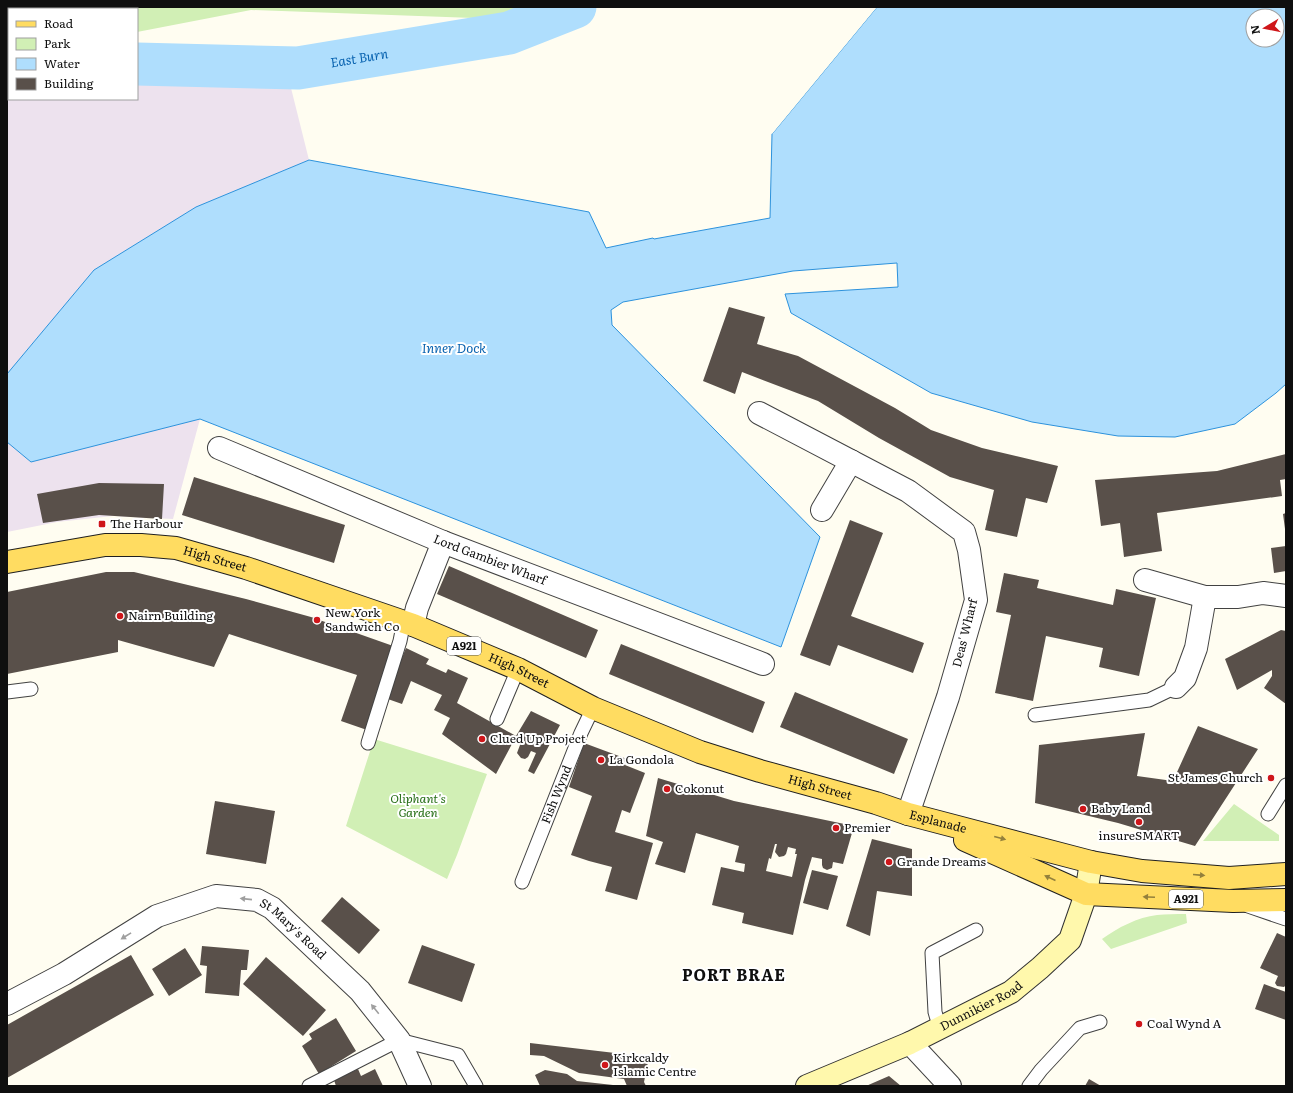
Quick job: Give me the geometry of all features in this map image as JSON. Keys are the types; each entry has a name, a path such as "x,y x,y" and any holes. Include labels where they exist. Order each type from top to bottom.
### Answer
{"main road":[{"name":"High Street","path":"7,562 105,544 176,548 246,568 408,623 518,669 593,708 708,754 760,771 876,803 908,814"},
{"name":"Esplanade","path":"908,814 1091,862 1142,871 1229,878 1286,874"},
{"name":"Esplanade","path":"908,814 1086,894 1233,901 1286,900"}],"street":[{"name":"Deas' Wharf","path":"759,413 908,491 964,532 969,550 976,600 948,697 908,814"},
{"name":"Lord Gambier Wharf","path":"218,448 443,542 763,664"},
{"path":"822,510 851,461"},
{"path":"408,623 417,608 443,542"},
{"path":"1145,580 1205,597 1238,597 1263,593 1286,596"},
{"path":"1176,687 1185,678 1196,648 1205,597"},
{"name":"Dunnikier Road","path":"812,1085 940,1029 1011,992 1070,940 1086,894 1091,862"},
{"name":"St Mary's Road","path":"7,1004 64,974 156,916 216,896 257,900 272,908 360,991 399,1040 420,1086"},
{"path":"910,1043 950,1086"}],"lane":[{"path":"368,743 400,641 408,623"},
{"path":"497,719 518,669"},
{"path":"1034,715 1149,700 1176,687"},
{"path":"7,692 31,689"},
{"name":"Fish Wynd","path":"522,882 581,733 593,708"},
{"path":"1268,814 1286,785"},
{"path":"1233,901 1286,919"},
{"path":"940,1029 935,1012 932,953 976,930"},
{"path":"1029,1086 1041,1070 1080,1028 1100,1022"},
{"path":"309,1086 399,1040 458,1055 476,1086"}],"shaded area":[{"path":"7,74 8,100 138,100 138,79 290,84 309,160 196,207 94,270 7,374"},
{"path":"200,419 173,519 113,516 57,522 7,532 7,442 31,462"}],"green space":[{"path":"7,7 531,7 501,19 251,10 138,32 138,8 8,8 7,16"},
{"name":"Oliphant's Garden","path":"374,739 487,774 447,879 346,826"},
{"path":"1234,804 1279,835 1279,841 1203,841"},
{"path":"1186,914 1187,923 1111,949 1102,939 1121,927 1142,918 1160,915"}],"water":[{"name":"Inner Dock","path":"877,7 1286,7 1286,384 1235,424 1175,437 1118,436 1032,422 931,393 791,313 785,294 898,287 897,263 793,271 623,302 611,310 612,325 820,537 781,647 200,419 31,462 7,442 7,374 94,270 196,207 309,160 589,212 606,248 653,238 770,218 772,134"}],"pier":[{"path":"874,7 877,7 772,134 771,132"}],"building":[{"path":"729,307 765,317 757,344 798,356 895,408 931,430 982,448 1058,466 1047,503 1026,498 1017,537 985,530 994,490 950,477 879,438 818,401 742,372 735,394 703,381"},
{"path":"1286,454 1286,479 1280,480 1282,496 1157,513 1162,551 1124,557 1120,523 1101,526 1095,480 1217,471"},
{"path":"194,477 345,525 334,563 182,515"},
{"path":"99,483 164,484 162,519 99,515 43,523 37,494"},
{"path":"1286,513 1286,529 1285,529 1283,514"},
{"path":"850,520 883,533 851,616 924,643 913,673 838,645 830,666 800,655"},
{"path":"1286,546 1286,571 1274,573 1271,548"},
{"path":"449,566 598,630 586,658 437,594"},
{"name":"Nairn Building","path":"106,572 134,572 246,599 311,617 396,647 367,730 341,721 357,675 229,634 214,667 118,640 118,652 7,674 7,592"},
{"path":"1004,573 1039,580 1037,588 1113,605 1116,589 1156,598 1139,676 1099,667 1103,648 1046,636 1033,701 995,693 1011,615 996,612"},
{"path":"1281,630 1286,631 1286,704 1264,688 1272,676 1272,670 1237,690 1225,659"},
{"path":"621,644 765,702 753,733 609,674"},
{"path":"406,648 429,659 426,664 446,673 448,669 468,678 457,703 516,736 531,711 560,725 534,774 528,771 536,753 531,751 528,757 525,759 521,758 517,753 520,745 513,742 496,774 442,734 450,718 434,710 442,695 411,681 402,704 385,698"},
{"path":"795,692 908,739 894,774 780,727"},
{"path":"1198,726 1258,749 1195,846 1118,823 1035,803 1039,745 1145,733 1137,776 1173,781"},
{"path":"584,743 627,759 625,765 645,773 630,813 622,810 615,832 653,843 637,900 605,891 612,867 571,855 592,796 569,787"},
{"path":"658,778 734,801 854,826 843,864 833,862 832,868 827,870 823,868 822,859 812,857 805,880 793,935 742,923 744,913 712,905 721,867 744,872 745,864 735,862 739,846 696,833 685,873 655,864 663,842 646,836","holes":["775,844 777,844 775,852 779,857 786,854 788,847 796,849 795,854 797,854 792,877 766,871 769,858 771,859"]},
{"path":"215,801 275,811 266,864 206,854"},
{"path":"872,839 912,849 912,896 877,891 870,936 846,926"},
{"path":"812,870 838,876 828,910 803,903"},
{"path":"342,897 380,930 359,954 321,921"},
{"path":"1277,933 1286,937 1286,985 1284,987 1277,986 1275,983 1278,976 1260,968"},
{"path":"422,945 475,964 462,1002 408,983"},
{"path":"202,946 249,950 247,970 241,970 239,996 205,993 207,966 200,965"},
{"path":"185,948 202,975 169,996 152,969"},
{"path":"131,955 154,995 7,1078 7,1025"},
{"path":"266,957 326,1010 303,1036 243,984"},
{"path":"1264,984 1286,992 1286,1020 1255,1009"},
{"path":"336,1018 356,1051 319,1074 302,1046 312,1039 309,1034"},
{"name":"Kirkcaldy Islamic Centre","path":"530,1043 649,1057 644,1082 646,1086 627,1086 624,1079 579,1073 544,1056 530,1055"},
{"path":"358,1069 361,1076 375,1069 383,1086 336,1086 334,1080"},
{"name":"Kirkcaldy Islamic Centre","path":"545,1070 567,1074 577,1081 613,1086 540,1086 535,1075"},
{"path":"889,1076 901,1086 866,1086"},
{"path":"1089,1079 1101,1086 1085,1086"}],"waterway":[{"name":"East Burn","path":"138,64 298,68 509,33 575,7"}],"place":[{"name":"The Harbour","path":"102,524"},
{"name":"Nairn Building","path":"120,616"},
{"name":"New York Sandwich Co","path":"317,620"},
{"name":"Clued Up Project","path":"482,739"},
{"name":"La Gondola","path":"601,760"},
{"name":"St James Church","path":"1271,778"},
{"name":"Cokonut","path":"667,789"},
{"name":"Baby Land","path":"1083,809"},
{"name":"insureSMART","path":"1139,822"},
{"name":"Premier","path":"836,828"},
{"name":"Grande Dreams","path":"889,862"},
{"name":"Coal Wynd A","path":"1139,1024"},
{"name":"Kirkcaldy Islamic Centre","path":"605,1065"}],"district":[{"name":"PORT BRAE","path":"734,975"}]}
